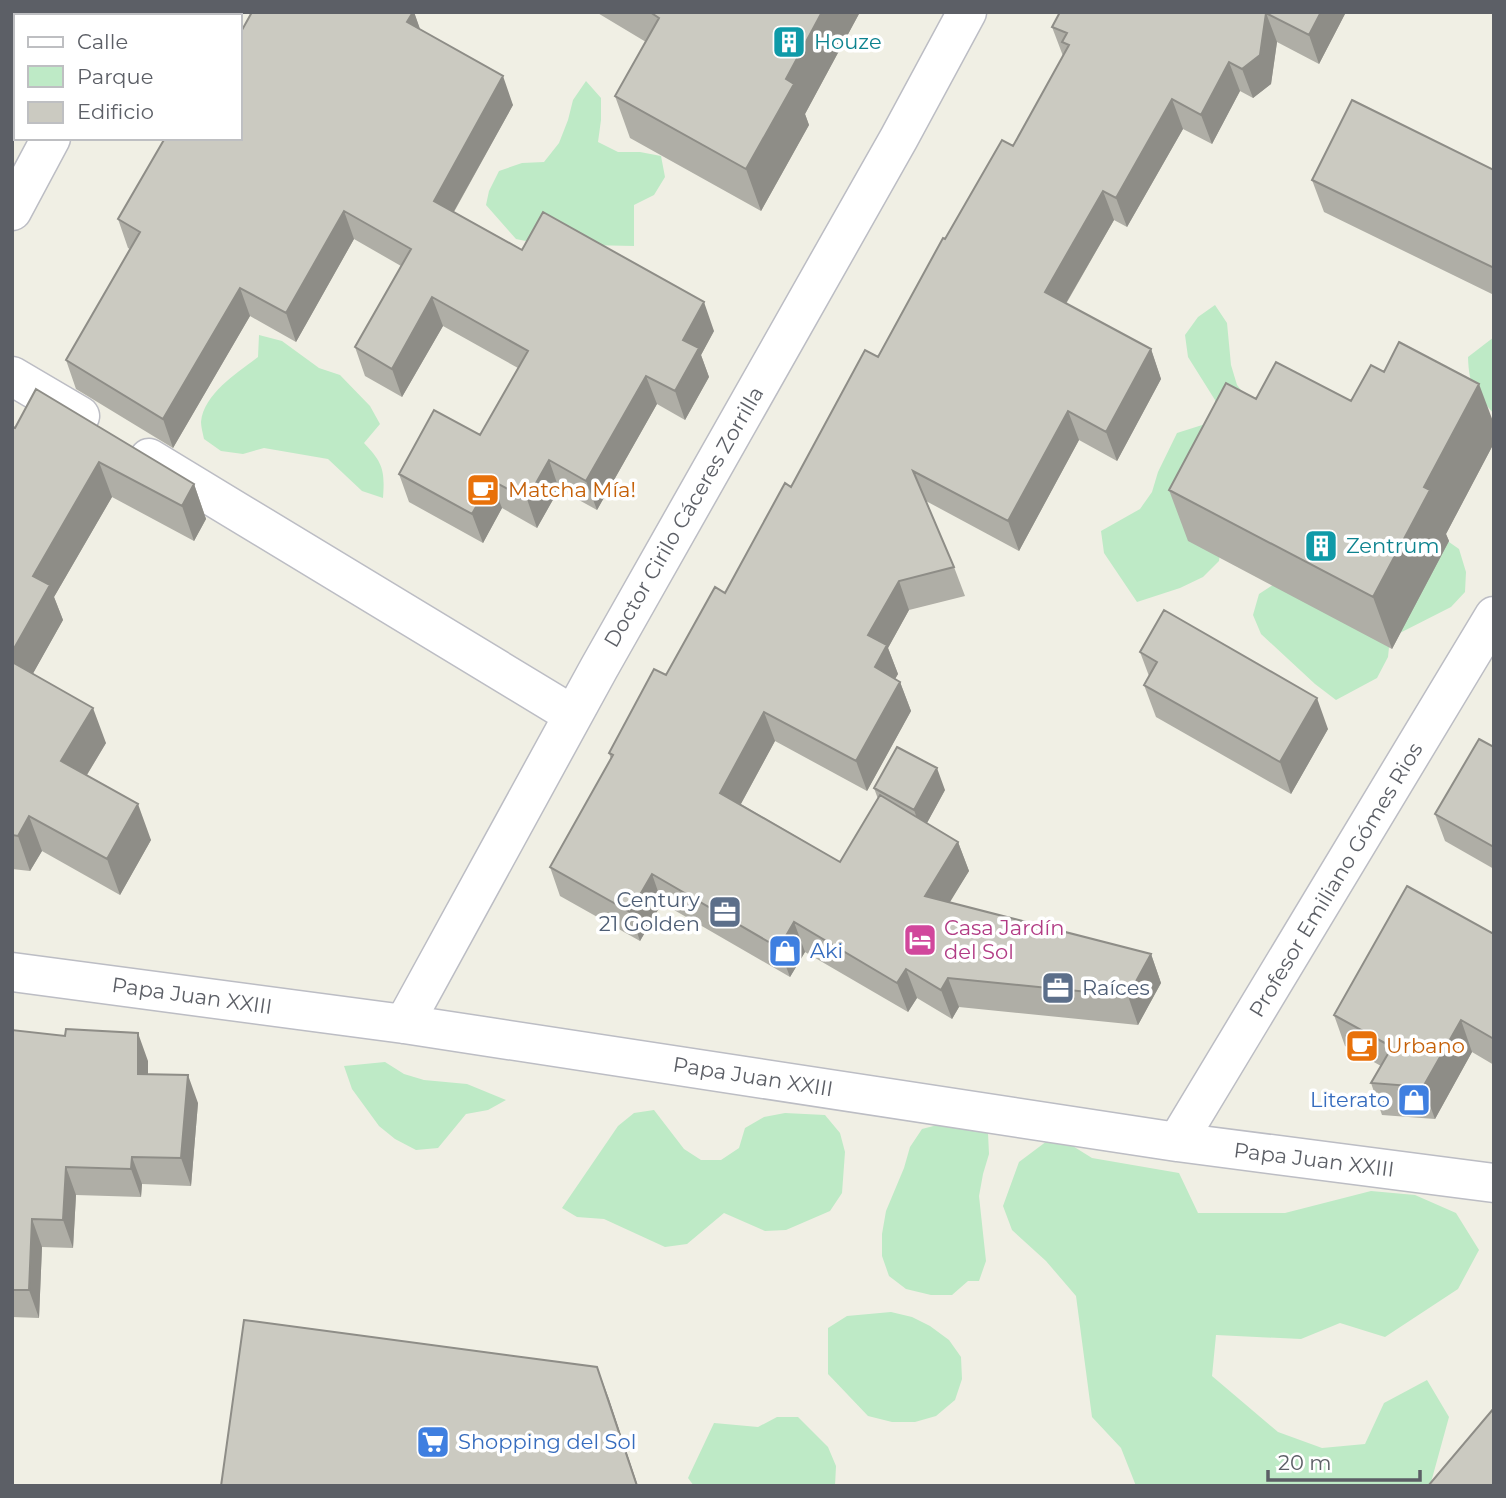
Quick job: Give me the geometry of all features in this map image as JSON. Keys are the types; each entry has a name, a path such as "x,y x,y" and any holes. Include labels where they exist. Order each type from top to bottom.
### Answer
{"street":[{"name":"Doctor Cirilo Cáceres Zorrilla","path":"404,1024 573,715 967,12"},
{"path":"12,211 50,140"},
{"path":"12,376 573,715"},
{"name":"Profesor Emiliano Gómes Rios","path":"1177,1142 1494,617"},
{"name":"Papa Juan XXIII","path":"12,972 404,1024 1177,1142 1494,1184"}],"green space":[{"path":"586,81 601,98 598,142 618,152 661,156 665,177 654,195 634,205 634,246 540,244 516,239 486,205 489,191 499,171 522,163 544,162 559,143 573,100"},
{"path":"1215,305 1227,323 1231,365 1237,385 1251,403 1221,540 1219,561 1203,577 1180,588 1137,602 1104,553 1101,531 1140,509 1152,492 1158,472 1177,433 1218,420 1215,400 1188,357 1185,335 1198,317"},
{"path":"259,335 282,341 319,368 340,375 370,406 380,424 364,443 381,467 384,480 383,498 362,491 328,459 264,448 243,454 221,451 204,439 201,422 208,402 223,385 258,357"},
{"path":"1494,337 1494,414 1474,388 1468,357"},
{"path":"1439,535 1459,549 1466,572 1465,592 1451,607 1390,638 1388,657 1377,678 1336,700 1261,634 1253,615 1259,594 1276,583"},
{"path":"385,1062 404,1074 424,1080 467,1084 506,1100 488,1110 466,1114 438,1148 416,1150 395,1139 379,1126 352,1089 344,1066"},
{"path":"654,1110 684,1149 701,1160 721,1160 739,1148 745,1128 764,1117 785,1113 825,1115 840,1133 845,1152 842,1193 830,1211 786,1230 765,1231 724,1213 687,1244 665,1247 604,1219 577,1217 562,1208 618,1126 634,1113"},
{"path":"945,1123 967,1123 988,1133 989,1154 979,1196 986,1261 979,1281 968,1281 952,1295 931,1295 906,1289 889,1276 882,1256 882,1234 886,1211 910,1147 922,1129"},
{"path":"1055,1135 1092,1158 1179,1173 1198,1213 1285,1213 1371,1191 1415,1195 1456,1213 1479,1250 1458,1289 1385,1337 1340,1323 1301,1339 1216,1335 1212,1376 1278,1432 1322,1448 1365,1444 1384,1403 1427,1380 1449,1417 1430,1486 1136,1486 1121,1448 1092,1417 1076,1296 1046,1261 1012,1230 1003,1206 1019,1162"},
{"path":"891,1312 912,1317 930,1326 949,1340 961,1357 962,1379 955,1400 936,1416 915,1422 892,1422 868,1416 828,1374 828,1328 847,1316"},
{"path":"777,1417 798,1417 828,1447 836,1466 835,1486 694,1486 688,1478 714,1423 758,1427"}],"building":[{"path":"252,12 413,12 407,22 503,76 434,201 522,250 543,212 704,302 683,340 699,348 675,391 646,376 586,481 549,460 527,499 491,480 472,514 399,474 434,410 480,435 528,351 432,297 392,369 355,347 411,249 344,211 286,313 240,288 163,419 66,360 140,232 118,219 164,140 242,140 242,30"},
{"path":"650,12 822,12 786,79 794,84 746,169 615,96 659,18"},
{"path":"1060,12 1321,12 1309,35 1266,13 1260,55 1242,69 1229,62 1201,115 1172,99 1116,198 1103,191 1045,292 1151,349 1106,432 1068,411 1008,521 913,471 954,567 899,581 868,635 887,645 875,667 900,682 856,761 764,712 720,793 840,862 880,795 958,842 925,896 1151,954 1128,996 948,978 941,990 906,969 897,983 794,922 779,948 652,874 630,912 550,867 613,755 609,753 654,669 666,675 715,587 725,593 785,483 791,487 865,350 878,357 943,238 945,239 1002,140 1013,146 1069,45 1062,42 1067,33 1052,27"},
{"path":"1352,100 1494,170 1494,268 1312,180"},
{"path":"1399,342 1479,384 1424,487 1430,490 1373,597 1169,490 1226,383 1256,399 1276,362 1351,401 1371,365 1384,372"},
{"path":"36,389 194,484 182,506 99,462 33,576 50,585 12,652 12,427 15,428"},
{"path":"1164,610 1317,698 1280,762 1144,685 1157,662 1140,652"},
{"path":"12,662 93,708 61,761 138,804 107,859 29,816 18,836 12,835"},
{"path":"1479,739 1494,747 1494,847 1435,814"},
{"path":"897,747 937,768 914,810 874,788"},
{"path":"1407,886 1494,934 1494,1039 1461,1020 1423,1087 1371,1083 1392,1047 1334,1015"},
{"path":"66,1029 138,1033 138,1074 188,1075 181,1158 132,1157 131,1169 66,1167 63,1220 32,1219 29,1290 12,1290 12,1030 65,1036"},
{"name":"Shopping del Sol","path":"244,1320 597,1367 637,1486 221,1486"},
{"path":"1494,1408 1494,1486 1428,1486"}],"place":[{"name":"Houze","path":"789,42"},
{"name":"Matcha Mía!","path":"483,490"},
{"name":"Zentrum","path":"1321,546"},
{"name":"Century 21 Golden","path":"725,912"},
{"name":"Casa Jardín del Sol","path":"920,940"},
{"name":"Aki","path":"785,951"},
{"name":"Raíces","path":"1058,988"},
{"name":"Urbano","path":"1362,1046"},
{"name":"Literato","path":"1414,1100"},
{"name":"Shopping del Sol","path":"433,1442"}]}
